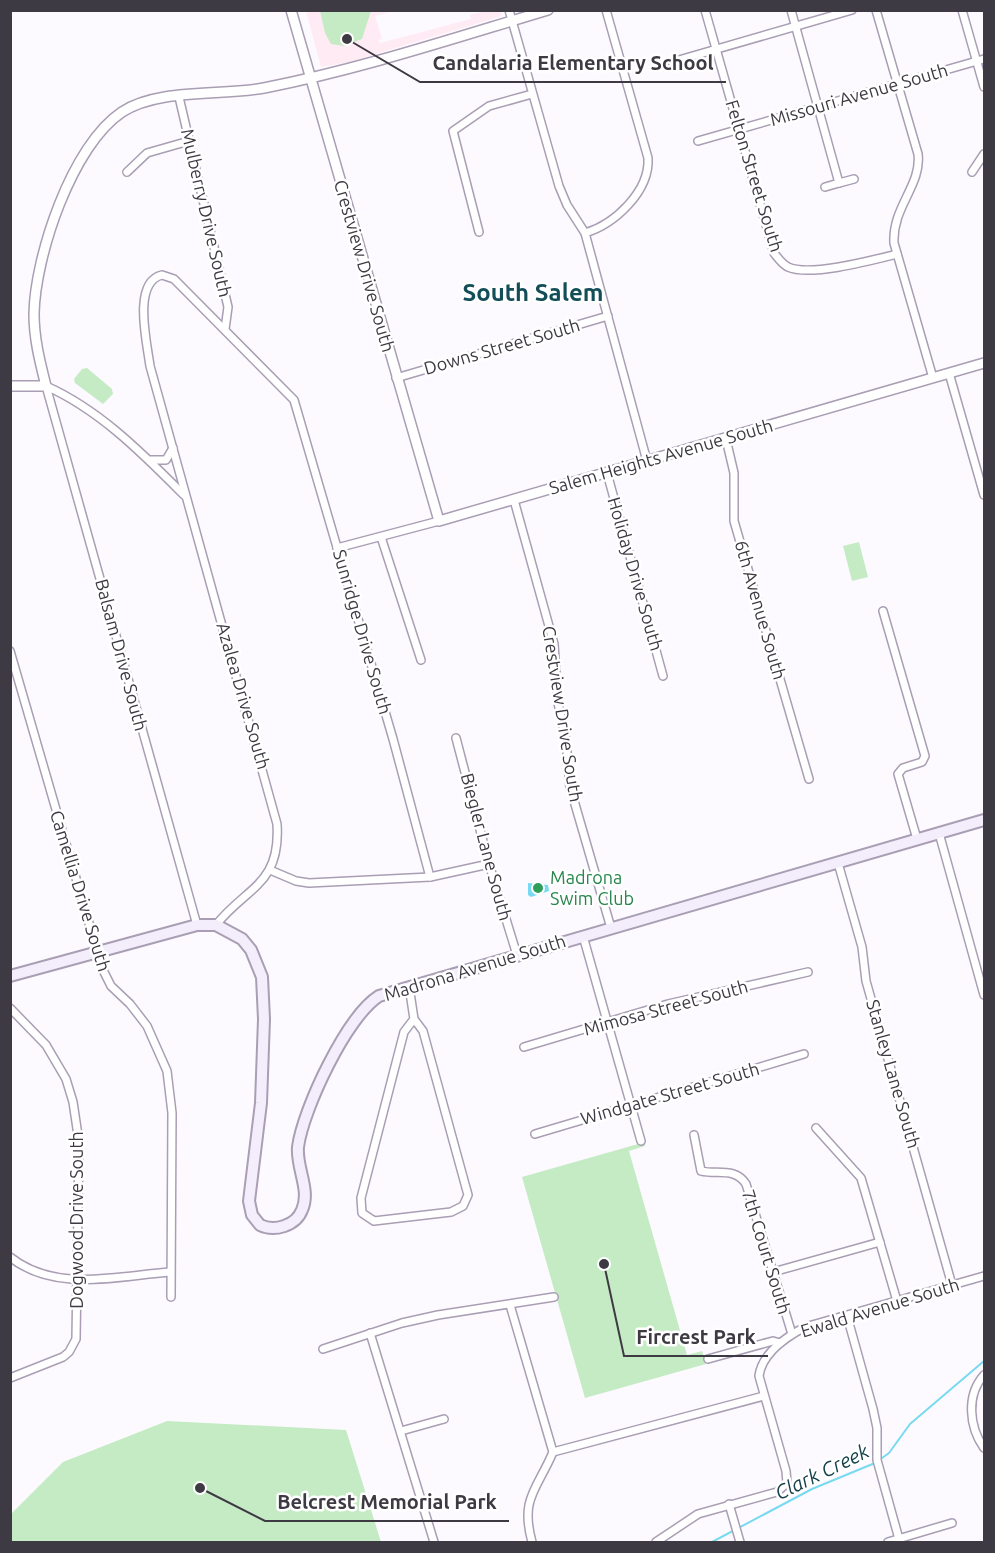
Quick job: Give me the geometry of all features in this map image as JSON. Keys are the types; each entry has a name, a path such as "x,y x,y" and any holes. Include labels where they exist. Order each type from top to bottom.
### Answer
{"main road":[{"name":"Madrona Avenue South","path":"216,925 248,945 260,966 264,1019 261,1103 249,1201 255,1220 265,1227 276,1228 289,1224 303,1209 304,1192 298,1155 302,1131 318,1088 352,1023 371,1001 409,986 984,820"},
{"path":"10,976 197,925 216,925"}],"street":[{"name":"Crestview Drive South","path":"291,10 439,521"},
{"path":"509,10 559,186 567,205 585,233 647,461"},
{"path":"46,386 36,338 37,285 42,254 82,155 105,125 124,110 158,99 263,88 361,66 548,10"},
{"path":"585,233 602,226 628,205 644,181 648,168 648,158 606,10"},
{"name":"Felton Street South","path":"705,10 774,253 781,262 789,267 818,268 849,265 897,254"},
{"path":"791,10 839,183"},
{"path":"672,62 852,10"},
{"path":"876,10 919,162 916,176 895,223 897,254 933,378"},
{"path":"962,10 981,60 984,87"},
{"name":"Missouri Avenue South","path":"699,141 981,60"},
{"path":"479,232 453,131 489,106 532,94"},
{"name":"Mulberry Drive South","path":"179,97 228,307 225,329"},
{"path":"127,172 147,153 189,141"},
{"path":"972,172 984,154"},
{"path":"825,187 854,178"},
{"name":"Sunridge Drive South","path":"162,275 174,279 286,391 297,406 430,877"},
{"name":"Azalea Drive South","path":"162,275 150,281 145,290 145,335 150,366 184,496 275,808 278,835 270,870 249,895 216,925"},
{"name":"Downs Street South","path":"396,378 608,316"},
{"name":"Salem Heights Avenue South","path":"337,548 514,500 984,363"},
{"path":"949,373 984,495"},
{"path":"10,386 46,386 82,404 149,459 184,496"},
{"name":"Balsam Drive South","path":"46,386 197,925"},
{"name":"6th Avenue South","path":"726,439 734,473 734,521 809,779"},
{"path":"149,459 166,460 173,448"},
{"name":"Holiday Drive South","path":"607,472 663,676"},
{"name":"Crestview Drive South","path":"514,500 554,644 558,703 570,787 611,928"},
{"path":"381,537 422,660"},
{"path":"883,611 925,756 921,762 903,768 898,774 917,839"},
{"name":"Camellia Drive South","path":"10,651 96,951 111,986 130,1004 147,1026 167,1071 172,1113 171,1297"},
{"name":"Biegler Lane South","path":"456,738 489,864 517,955"},
{"path":"939,833 984,996"},
{"name":"Stanley Lane South","path":"838,862 862,947 866,981 952,1285"},
{"path":"270,870 296,881 309,883 430,877 489,864"},
{"path":"583,936 641,1141"},
{"name":"Mimosa Street South","path":"524,1047 668,1004 808,972"},
{"path":"409,986 414,1019 423,1031 468,1195 464,1206 451,1212 374,1221 362,1213 362,1198 404,1032 414,1019"},
{"name":"Dogwood Drive South","path":"10,1008 53,1056 66,1079 74,1102 79,1142 78,1329 69,1352 10,1378"},
{"name":"Windgate Street South","path":"535,1134 804,1054"},
{"path":"816,1128 861,1178 897,1301"},
{"name":"7th Court South","path":"694,1135 700,1172 732,1173 744,1180 792,1334"},
{"path":"772,1272 880,1242"},
{"path":"10,1257 46,1276 78,1279 170,1272"},
{"name":"Ewald Avenue South","path":"708,1359 773,1341 780,1343 792,1334 984,1276"},
{"path":"323,1349 370,1333 438,1315 554,1297"},
{"path":"510,1305 553,1452 527,1507 527,1524 532,1542"},
{"path":"847,1316 873,1410 877,1428 877,1460 899,1539"},
{"path":"370,1333 434,1542"},
{"path":"656,1542 686,1520 729,1504 777,1492 787,1483 786,1471 764,1396 760,1370 780,1343"},
{"path":"984,1375 973,1398 971,1416 972,1425 984,1448"},
{"path":"553,1452 764,1396"},
{"path":"401,1431 444,1419"},
{"path":"729,1504 740,1542"},
{"path":"888,1542 951,1523"}],"shaded area":[{"path":"306,11 394,11 375,16 382,39 378,40 380,43 471,19 470,15 485,11 500,11 502,16 349,62 321,67"}],"green space":[{"path":"320,11 371,11 362,39 344,46 331,44 325,33"},
{"path":"87,368 112,389 113,394 103,404 75,383 74,379 82,369"},
{"path":"859,542 868,577 852,581 843,546"},
{"path":"645,1142 645,1146 629,1151 687,1355 702,1351 706,1364 585,1398 522,1177"},
{"path":"167,1421 346,1430 381,1542 11,1542 11,1514 63,1462"}],"water":[{"name":"Madrona Swim Club","path":"528,883 548,885 549,891 531,897 528,895"}],"waterway":[{"name":"Clark Creek","path":"712,1542 812,1489 875,1463 889,1453 910,1424 984,1361"}],"place":[{"name":"Candalaria Elementary School","path":"347,39"},
{"name":"Madrona Swim Club","path":"538,888"},
{"name":"Fircrest Park","path":"604,1264"},
{"name":"Belcrest Memorial Park","path":"200,1488"}],"district":[{"name":"South Salem","path":"533,293"}]}
